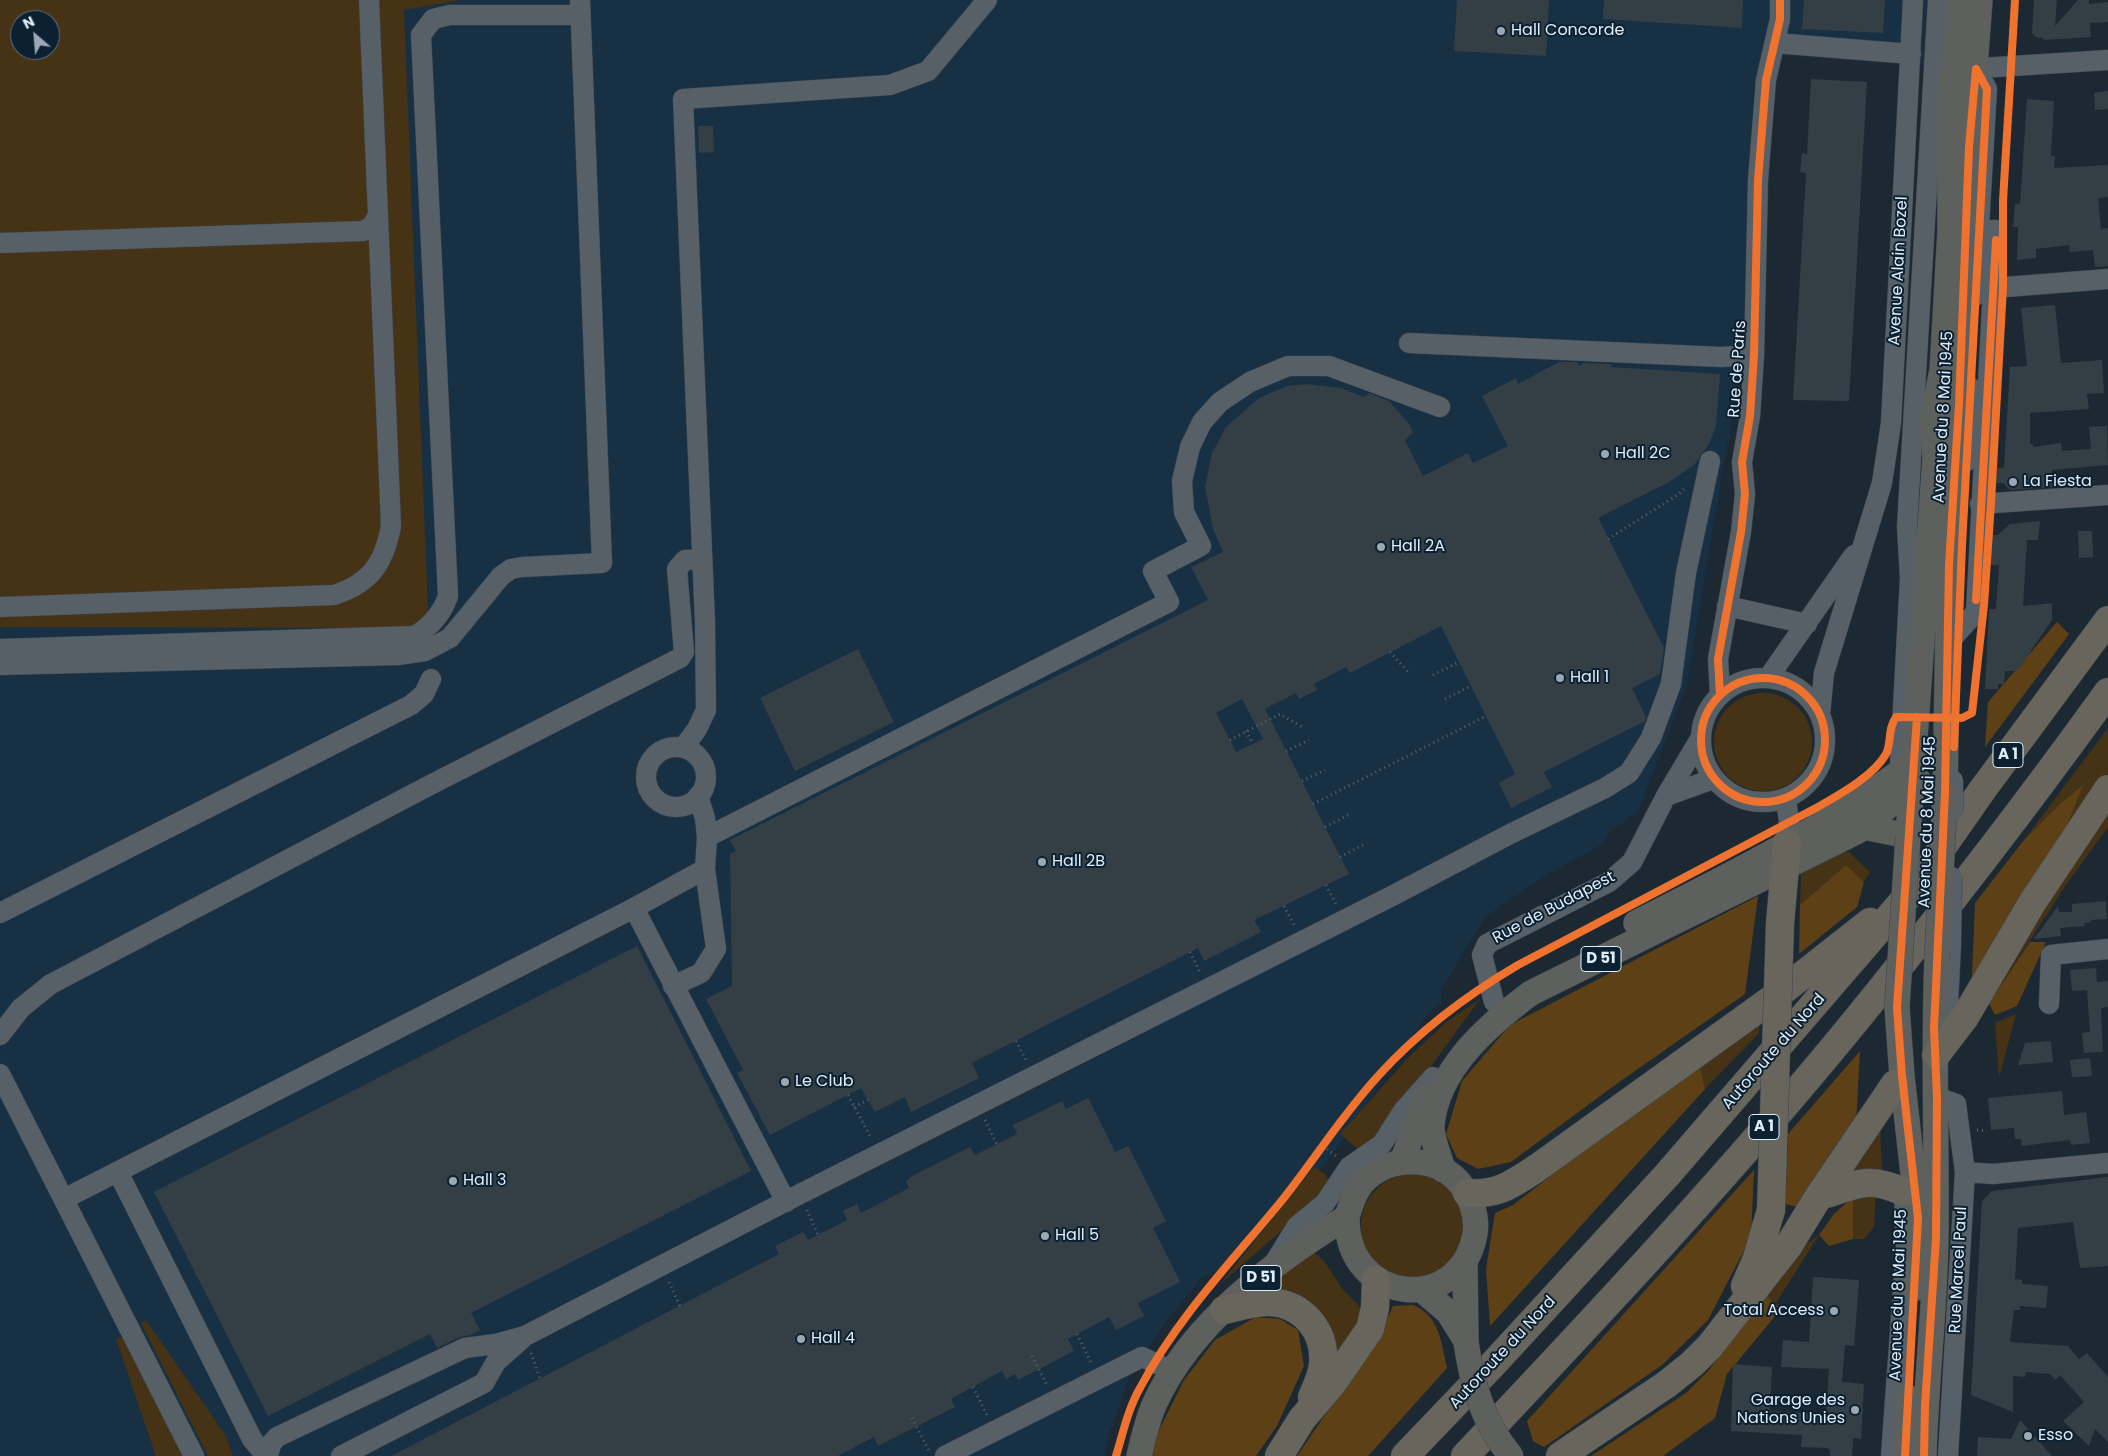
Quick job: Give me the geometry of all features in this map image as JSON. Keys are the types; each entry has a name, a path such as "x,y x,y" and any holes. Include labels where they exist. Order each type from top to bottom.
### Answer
{"highway":[{"name":"Autoroute du Nord","path":"1405,1456 1495,1362 1667,1175 1911,892 1983,789 2108,620"},
{"name":"A 1","path":"1465,1456 1632,1277 1857,1019 2043,782 2108,692"},
{"path":"1939,1042 1965,1017 2032,903 2108,789"},
{"path":"1724,1327 1757,1258 1771,1210 1780,924 1786,856"},
{"path":"1467,1193 1486,1194 1506,1188 1537,1168 1776,996 1911,892"},
{"path":"1560,1456 1667,1384 1692,1364 1789,1245 1819,1196 1899,1080"},
{"path":"1819,1196 1852,1184 1874,1181 1910,1198"},
{"path":"1278,1456 1302,1419 1332,1384 1370,1329 1375,1308 1376,1280"},
{"path":"1224,1310 1256,1303 1278,1303 1300,1311 1315,1326 1322,1345 1323,1366 1302,1419"}],"main road":[{"name":"Avenue du 8 Mai 1945","path":"1904,1456 1918,1254 1910,1198 1892,1012 1905,780 1935,458 1932,421 1942,370 1950,230 1950,98 1964,69 1978,2"},
{"name":"Avenue du 8 Mai 1945","path":"1924,1456 1925,1406 1936,1238 1942,1099 1939,1042 1944,950 1953,637 1949,565 1980,230 1969,147 1964,69"},
{"name":"D 51","path":"1443,1170 1431,1127 1437,1098 1458,1063 1495,1020 1531,993 1786,856 1870,794 1905,780 1949,770"},
{"name":"D 51","path":"1402,1162 1433,1077 1452,1047 1475,1019 1494,1002 1548,968 1786,856 1864,827 1905,780"},
{"path":"1864,827 1901,841"},
{"path":"1899,1080 1939,1042"},
{"path":"1402,1162 1430,1164 1443,1170 1457,1180 1467,1193 1474,1210 1476,1228 1473,1245 1465,1261 1453,1275 1438,1284 1421,1289 1405,1290 1390,1287 1376,1280 1361,1267 1351,1250 1347,1234 1347,1217 1353,1197 1365,1180 1382,1168 1402,1162"},
{"name":"D 51","path":"1139,1456 1153,1408 1172,1371 1193,1342 1224,1310 1269,1271 1299,1248 1347,1217"},
{"path":"1299,1248 1351,1250"},
{"path":"1465,1261 1466,1342 1472,1380 1482,1407 1497,1437 1511,1456"},
{"path":"1421,1289 1448,1312 1466,1342"}],"street":[{"path":"0,607 334,595 351,589 369,574 386,551 390,526 369,0"},
{"path":"683,748 697,729 706,710 702,559 683,100 890,85 928,71 987,0"},
{"name":"Rue de Paris","path":"1720,695 1718,659 1741,532 1745,494 1742,462 1750,416 1754,355 1758,180 1766,80 1780,19 1780,0"},
{"name":"Avenue Alain Bozel","path":"1820,714 1824,673 1882,483 1891,423 1913,0"},
{"path":"1905,780 1910,578 1907,527 1938,0"},
{"path":"0,649 415,636 439,616 448,596 421,35 433,18 450,15 580,8 602,562 511,569 501,576 483,596 450,638 425,651 398,655 0,665"},
{"path":"1775,43 1911,54"},
{"path":"1964,69 2108,60"},
{"path":"0,243 363,232 372,226 378,215"},
{"name":"Avenue du 8 Mai 1945","path":"1953,637 1976,612 1980,504 1993,288 1980,230"},
{"path":"1993,288 2108,279"},
{"path":"1409,344 1722,357 1754,355"},
{"path":"707,838 1169,602 1153,571 1201,546 1184,512 1182,481 1190,447 1202,422 1220,402 1250,382 1288,366 1329,366 1440,407"},
{"path":"267,1456 271,1444 277,1437 465,1348 496,1344 525,1336 793,1198 880,1156 1209,987 1382,901 1512,833 1605,788 1629,773 1651,738 1670,684 1686,573 1710,461"},
{"path":"1980,504 2108,495"},
{"name":"Avenue Alain Bozel","path":"1768,678 1865,539"},
{"path":"0,1035 21,1008 51,984 425,788 680,658 684,652 677,569 684,560 702,559"},
{"path":"1727,606 1807,624"},
{"path":"1768,678 1784,681 1799,689 1812,700 1820,714 1826,734 1824,755 1816,774 1802,788 1786,798 1765,803 1745,800 1727,792 1713,779 1704,760 1700,740 1703,723 1710,708 1720,695 1734,685 1750,679 1768,678"},
{"path":"0,913 411,705 424,694 431,679"},
{"name":"Rue de Budapest","path":"1494,1002 1482,954 1487,944 1609,882 1632,862 1666,796 1700,740"},
{"path":"674,747 691,751 703,764 705,782 698,796 685,805 669,806 655,798 647,783 648,766 658,753 674,747"},
{"path":"1666,796 1713,779"},
{"path":"673,986 701,973 716,949 705,870 707,838 705,818 698,796"},
{"path":"1786,798 1789,822 1786,856"},
{"path":"64,1199 705,870"},
{"path":"634,908 673,986 793,1198"},
{"path":"2049,1004 2051,955 2108,948"},
{"path":"0,1074 194,1456"},
{"path":"1269,1271 1297,1226 1326,1203 1349,1166 1382,1144 1403,1111 1433,1077"},
{"path":"1934,1456 1947,1219 1942,1099"},
{"name":"Rue Marcel Paul","path":"1942,1099 1956,1104 1965,1172 1948,1456"},
{"path":"1965,1172 1993,1174 2108,1163"},
{"path":"118,1172 252,1439 267,1456"},
{"path":"1891,1456 1910,1198"},
{"path":"341,1456 484,1383 496,1362 525,1336"},
{"path":"945,1456 1142,1357 1172,1371"}],"path":[{"path":"1608,538 1679,494 1691,482"},
{"path":"1390,652 1410,674"},
{"path":"1433,675 1459,662"},
{"path":"1445,699 1471,686"},
{"path":"1230,740 1280,714 1304,728"},
{"path":"1313,804 1486,716"},
{"path":"1246,731 1253,744"},
{"path":"1286,751 1309,740"},
{"path":"1302,781 1325,770"},
{"path":"1325,827 1348,815"},
{"path":"1340,857 1363,845"},
{"path":"1190,952 1209,987"},
{"path":"848,1095 880,1156"},
{"path":"854,1107 868,1100"},
{"path":"977,1106 997,1144"},
{"path":"793,1198 818,1235"},
{"path":"662,1265 680,1306"},
{"path":"1077,1334 1099,1378"},
{"path":"525,1336 540,1379"},
{"path":"1032,1356 1054,1401"},
{"path":"973,1387 995,1430"},
{"path":"912,1418 931,1456"}],"shaded area":[{"path":"0,0 1927,0 1924,65 1778,55 1731,416 1730,439 1728,441 1687,684 1638,812 1609,832 1603,844 1547,875 1485,917 1441,990 1441,1003 1425,1017 1330,1158 1252,1255 1201,1278 1168,1319 1132,1371 1110,1431 1104,1456 0,1456"},
{"path":"0,0 461,0 404,10 428,611 421,624 408,628 0,627"},
{"path":"2057,622 2069,634 1985,747 1988,702"},
{"path":"1763,693 1782,697 1798,707 1808,723 1812,742 1808,761 1798,777 1782,787 1763,791 1744,787 1728,777 1718,761 1714,742 1718,723 1728,707 1744,697"},
{"path":"2108,728 2108,773 2060,844 2082,786 2062,802 2024,840"},
{"path":"2083,785 2060,844 1972,977 1975,903 2024,840 2062,802"},
{"path":"2108,799 2108,827 2068,882 1989,1003"},
{"path":"1840,849 1850,853 1870,872 1864,882 1846,865 1800,905 1801,874"},
{"path":"1846,865 1864,882 1857,907 1799,954 1800,905"},
{"path":"1758,896 1745,994 1615,1085 1511,1162 1478,1169 1457,1158 1446,1134 1462,1081 1510,1025"},
{"path":"2030,942 2046,942 2017,1006 1995,1015 1989,1003"},
{"path":"1480,999 1421,1080 1384,1138 1359,1150 1340,1134 1408,1058 1446,1022"},
{"path":"2016,1014 1999,1078 1995,1023"},
{"path":"1760,1019 1759,1033 1705,1089 1699,1062"},
{"path":"1860,1051 1856,1124 1799,1207 1785,1204 1788,1134"},
{"path":"1699,1062 1705,1089 1490,1326 1486,1269 1495,1213 1513,1205"},
{"path":"1880,1124 1882,1171 1847,1176"},
{"path":"1314,1167 1325,1174 1329,1182 1308,1208 1221,1283"},
{"path":"1754,1170 1751,1237 1708,1320 1662,1365 1544,1447 1533,1441 1527,1421"},
{"path":"1413,1174 1433,1178 1450,1189 1461,1206 1465,1226 1461,1246 1450,1263 1433,1274 1413,1278 1393,1274 1376,1263 1365,1246 1361,1226 1365,1206 1376,1189 1393,1178"},
{"path":"1876,1193 1874,1227 1864,1239 1853,1239 1853,1197"},
{"path":"1853,1197 1853,1239 1829,1246 1819,1235 1834,1214"},
{"path":"1819,1235 1776,1303 1765,1293 1804,1246"},
{"path":"1315,1253 1324,1261 1343,1290 1361,1308 1360,1323 1330,1374 1330,1352 1264,1289 1299,1259"},
{"path":"1765,1293 1781,1309 1727,1374 1715,1418 1663,1456 1591,1456 1686,1393 1708,1371"},
{"path":"1413,1305 1429,1316 1434,1323 1441,1340 1447,1368 1368,1456 1297,1456 1380,1334 1393,1306"},
{"path":"1256,1317 1280,1319 1298,1330 1304,1366 1277,1426 1256,1456 1151,1456 1159,1430 1184,1380 1215,1340"},
{"path":"146,1320 226,1436 233,1456 208,1456 141,1323"},
{"path":"123,1336 183,1456 156,1456 116,1339"}],"building":[{"name":"Hall Concorde","path":"1457,0 1549,0 1546,56 1454,51"},
{"path":"1604,0 1743,0 1742,28 1603,19"},
{"path":"1804,0 1885,0 1883,33 1802,29"},
{"path":"2034,0 2057,0 2055,26 2078,0 2089,0 2089,4 2108,2 2108,22 2090,23 2091,37 2043,40 2044,38 2036,37 2032,33"},
{"path":"1811,79 1867,82 1849,401 1793,400 1806,173 1800,172 1802,153 1807,154"},
{"path":"2108,91 2108,109 2095,110 2094,93"},
{"path":"2027,99 2054,101 2051,156 2055,156 2054,168 2108,165 2108,197 2098,198 2101,229 2108,228 2108,266 2095,267 2093,250 2070,252 2069,245 2036,249 2036,258 2017,260 2018,227 2013,227 2015,204 2020,204"},
{"path":"698,126 713,126 714,152 699,153"},
{"path":"2055,305 2061,363 2102,360 2104,393 2087,394 2089,409 2030,413 2030,444 2033,444 2033,447 2061,443 2062,451 2091,449 2089,427 2107,426 2108,465 2052,470 2053,487 2010,490 2003,483 1996,483 1997,468 2004,468 2010,367 2027,366 2021,308"},
{"path":"1559,362 1577,362 1579,366 1584,363 1611,364 1611,367 1720,374 1716,426 1709,444 1694,465 1669,482 1598,518 1664,648 1660,674 1632,688 1646,717 1645,721 1544,772 1552,787 1511,808 1499,783 1515,774 1441,626 1350,673 1346,667 1314,684 1317,690 1299,699 1296,693 1265,709 1349,874 1254,920 1261,932 1204,961 1198,948 972,1063 979,1078 911,1112 905,1097 875,1112 861,1088 770,1135 737,1073 743,1070 706,999 732,986 730,854 736,851 730,840 1208,600 1191,567 1223,552 1213,529 1205,487 1212,453 1226,427 1259,398 1287,386 1307,384 1341,388 1364,397 1369,393 1389,401 1410,425 1413,433 1405,440 1423,476 1468,453 1473,463 1508,446 1482,396 1516,378 1518,384","holes":["1242,699 1263,739 1236,752 1216,713"]},
{"path":"2040,521 2038,540 2027,540 2023,606 2052,603 2052,620 2017,671 2005,671 2004,684 1998,684 1998,689 1985,689 1989,609 1996,609 1999,565 1990,565 1992,535 1998,535 2010,524"},
{"path":"2078,531 2092,531 2093,557 2079,558"},
{"path":"858,649 894,722 795,771 760,698"},
{"path":"2106,901 2107,919 2091,920 2091,922 2084,923 2085,926 2060,928 2061,936 2034,939 2058,906 2059,912 2072,912 2072,904"},
{"name":"Hall 3","path":"637,946 751,1171 471,1313 480,1330 437,1348 430,1334 268,1416 154,1192"},
{"path":"2096,968 2097,982 2108,981 2108,1007 2101,1008 2103,1052 2084,1053 2082,1033 2090,1032 2087,990 2072,991 2070,970"},
{"path":"2051,1041 2053,1062 2018,1065 2025,1043"},
{"path":"2090,1058 2092,1076 2072,1077 2070,1060"},
{"path":"2062,1091 2064,1115 2086,1112 2090,1143 2071,1145 2070,1140 2022,1146 2021,1139 2015,1139 2014,1128 1991,1130 1988,1098"},
{"name":"Hall 4","path":"1088,1098 1115,1152 1128,1146 1166,1221 1153,1228 1180,1282 1138,1303 1144,1316 1116,1330 1109,1317 1068,1339 1074,1351 1018,1380 1015,1374 1006,1379 1002,1371 951,1399 955,1407 878,1446 874,1437 838,1456 391,1456 779,1254 775,1246 803,1232 808,1240 847,1220 843,1211 857,1204 861,1213 909,1188 906,1181 914,1175 970,1147 975,1155 1017,1134 1013,1125 1062,1101 1066,1109"},
{"path":"2108,1177 2108,1266 2080,1268 2073,1222 2018,1228 2015,1279 2022,1280 2022,1284 2048,1286 2046,1308 2020,1306 2020,1310 2014,1310 2010,1342 2068,1346 2079,1359 2087,1353 2108,1377 2108,1442 2095,1429 2089,1446 2063,1421 2084,1402 2060,1375 2055,1380 2050,1374 2026,1372 2025,1377 2013,1376 2013,1412 1971,1395 1982,1201 1992,1191"},
{"path":"1813,1277 1859,1280 1854,1346 1845,1345 1842,1382 1864,1384 1861,1439 1853,1438 1852,1456 1830,1456 1830,1450 1827,1448 1801,1447 1802,1435 1731,1431 1733,1364 1772,1367 1770,1411 1826,1414 1829,1369 1781,1367 1783,1340 1809,1342"},
{"path":"2020,1420 2052,1456 1977,1456 1978,1437 2011,1439"}],"cycle path":[{"path":"1720,695 1718,659 1741,532 1745,494 1742,462 1750,416 1754,355 1758,180 1766,80 1780,19 1780,0"},
{"path":"1116,1456 1126,1421 1136,1396 1154,1363 1187,1315 1279,1204 1365,1090 1410,1043 1462,1001 1518,965 1816,808 1854,785 1873,770 1886,754 1891,727 1896,717 1962,718 1972,713 1984,605 1991,503 2003,287 2003,201 2015,0"},
{"path":"1954,747 1962,545 1987,89 1976,69"},
{"path":"1924,1456 1925,1406 1936,1238 1937,1097 1934,1028 1945,793 1949,565 1959,404 1969,147 1976,69"},
{"path":"1976,600 1996,240"},
{"path":"1763,678 1787,683 1798,688 1807,696 1815,705 1820,716 1825,740 1820,764 1815,775 1807,784 1798,792 1787,797 1763,802 1739,797 1728,792 1719,784 1711,775 1706,764 1701,740 1706,716 1711,705 1719,696 1728,688 1739,683 1763,678"},
{"path":"1905,1456 1918,1218 1902,1076 1897,1007 1917,717"}],"place":[{"name":"Hall Concorde","path":"1501,31"},
{"name":"Hall 2C","path":"1605,454"},
{"name":"La Fiesta","path":"2013,482"},
{"name":"Hall 2A","path":"1381,547"},
{"name":"Hall 1","path":"1560,678"},
{"name":"Hall 2B","path":"1042,862"},
{"name":"Le Club","path":"785,1082"},
{"name":"Hall 3","path":"453,1181"},
{"name":"Hall 5","path":"1045,1236"},
{"name":"Total Access","path":"1834,1311"},
{"name":"Hall 4","path":"801,1339"},
{"name":"Garage des Nations Unies","path":"1855,1410"},
{"name":"Esso","path":"2028,1436"}]}
